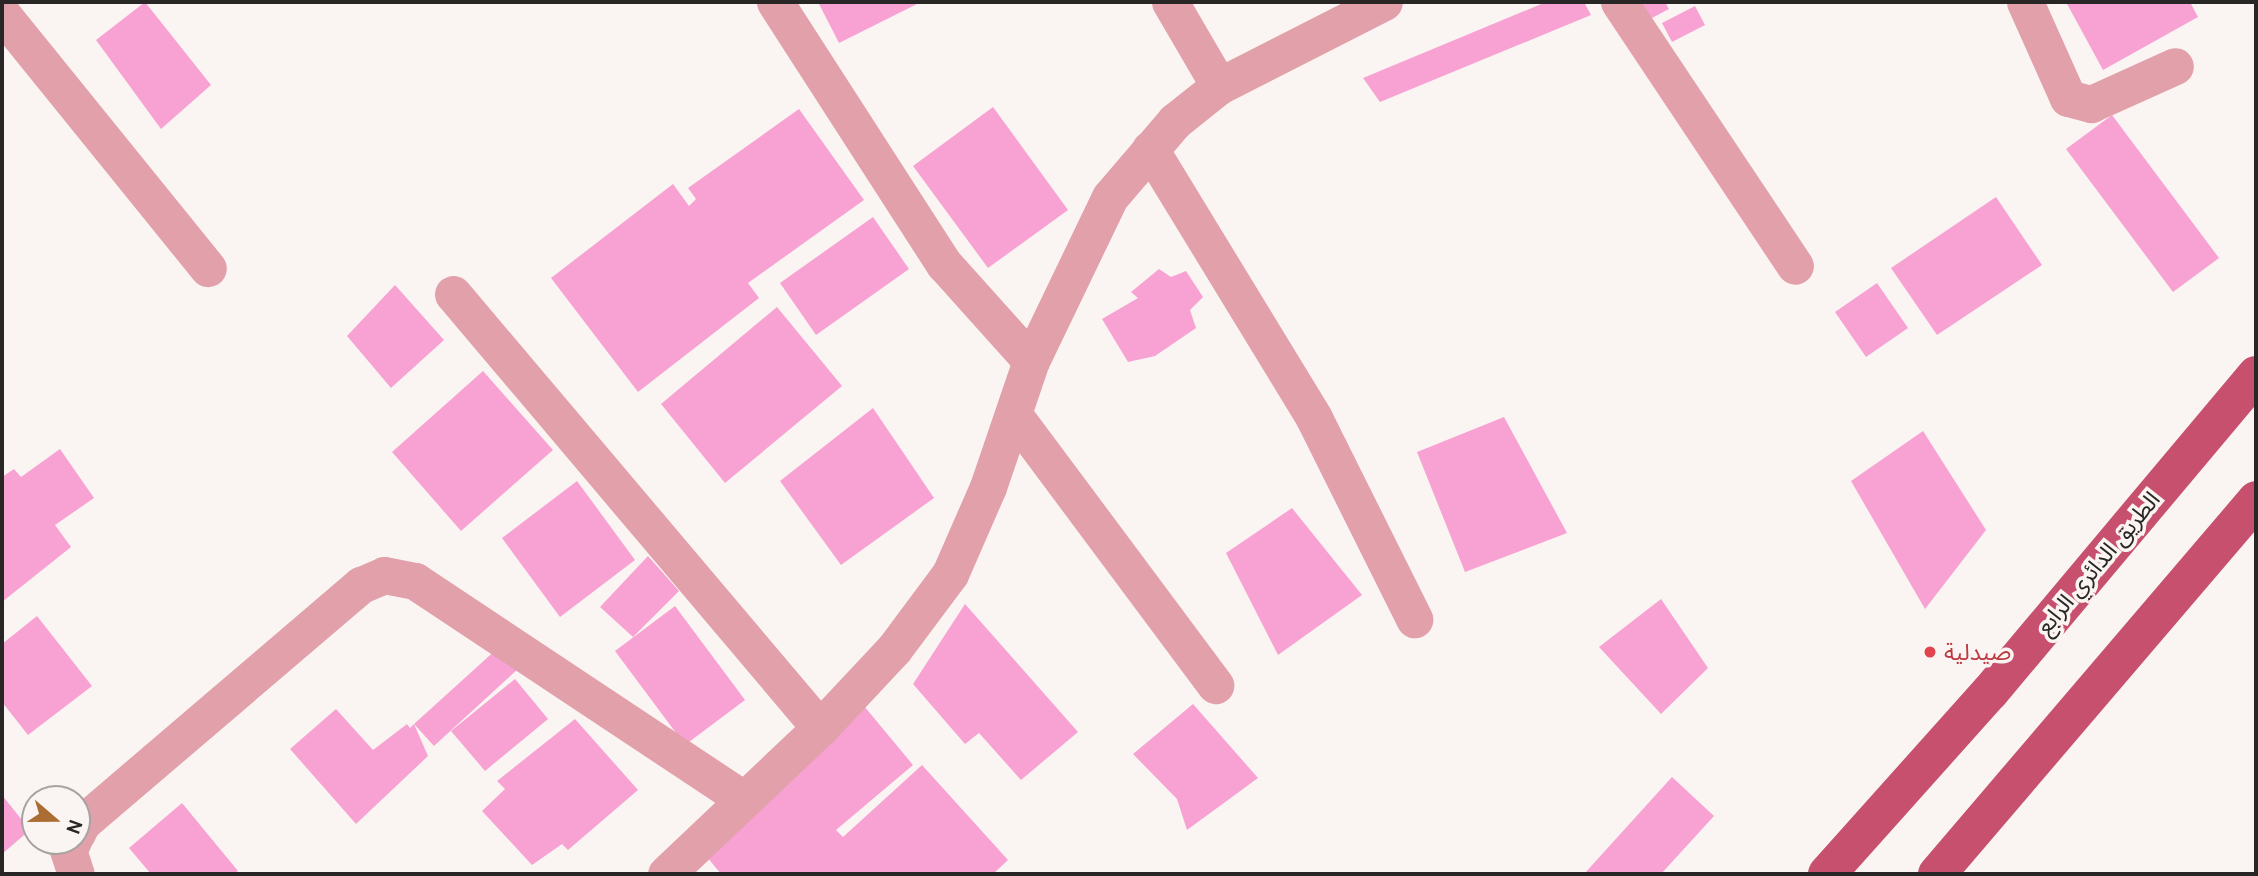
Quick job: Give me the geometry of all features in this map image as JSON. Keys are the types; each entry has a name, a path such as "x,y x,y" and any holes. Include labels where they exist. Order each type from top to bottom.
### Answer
{"main road":[{"name":"الطريق الدائري الرابع","path":"1827,874 1990,692 2256,375"},
{"path":"1937,874 2256,500"}],"street":[{"path":"775,2 944,264 1031,361"},
{"path":"1170,2 1219,86"},
{"path":"679,870 742,799 820,729 894,649 950,574 1014,415 1031,361 1110,197 1175,121 1219,86 1384,2"},
{"path":"1619,2 1795,266"},
{"path":"2025,2 2067,98 2091,104 2175,66"},
{"path":"2,14 208,268"},
{"path":"1150,149 1314,418 1414,619"},
{"path":"453,295 820,729"},
{"path":"1014,415 1215,685"},
{"path":"91,816 361,585 384,575 415,582 742,799"},
{"path":"70,855 76,874"}],"building":[{"path":"145,2 211,85 161,129 96,40"},
{"path":"818,2 921,2 839,43"},
{"path":"1546,2 1584,2 1591,15 1380,102 1363,78"},
{"path":"1665,2 1669,9 1650,19 1640,3"},
{"path":"2066,2 2190,2 2198,17 2103,70"},
{"path":"1695,6 1705,25 1672,42 1662,23"},
{"path":"993,107 1068,210 988,268 913,166"},
{"path":"799,109 864,200 748,283 759,298 638,392 551,278 673,184 689,206 696,199 688,188"},
{"path":"2112,115 2219,258 2173,292 2066,149"},
{"path":"1996,197 2042,265 1937,335 1891,268"},
{"path":"873,217 909,269 816,335 780,283"},
{"path":"1159,269 1171,277 1186,271 1203,297 1190,310 1196,328 1155,356 1128,362 1102,319 1138,298 1131,292"},
{"path":"1877,283 1908,328 1866,357 1835,312"},
{"path":"395,285 444,340 391,388 347,336"},
{"path":"777,307 842,386 725,483 661,404"},
{"path":"483,371 553,450 461,531 392,452"},
{"path":"873,408 934,498 841,565 780,481"},
{"path":"1504,417 1567,533 1465,572 1417,452"},
{"path":"1923,431 1986,530 1925,609 1851,481"},
{"path":"60,449 94,498 55,525 71,547 2,602 2,477 14,469 21,477"},
{"path":"577,481 635,560 560,617 502,538"},
{"path":"1292,508 1362,595 1278,655 1226,553"},
{"path":"648,556 679,591 633,637 600,607"},
{"path":"1661,599 1708,668 1661,714 1599,647"},
{"path":"965,604 1078,732 1021,780 979,733 965,744 913,684"},
{"path":"675,606 745,700 685,745 615,651"},
{"path":"37,616 92,686 28,735 2,702 2,644"},
{"path":"499,647 519,668 434,746 414,724"},
{"path":"515,679 548,719 485,771 451,731"},
{"path":"1193,704 1258,778 1187,830 1177,799 1133,754"},
{"path":"864,706 913,765 836,830 843,837 922,765 1008,860 993,874 721,874 698,846"},
{"path":"336,709 373,750 407,724 410,728 414,724 428,756 356,824 290,749"},
{"path":"575,719 638,790 568,850 562,844 532,865 482,811 505,789 497,781"},
{"path":"1672,777 1714,816 1661,874 1584,874"},
{"path":"2,795 21,819 21,838 2,854"},
{"path":"182,803 238,871 234,874 151,874 129,848"}],"place":[{"name":"صيدلية","path":"1930,652"}]}
